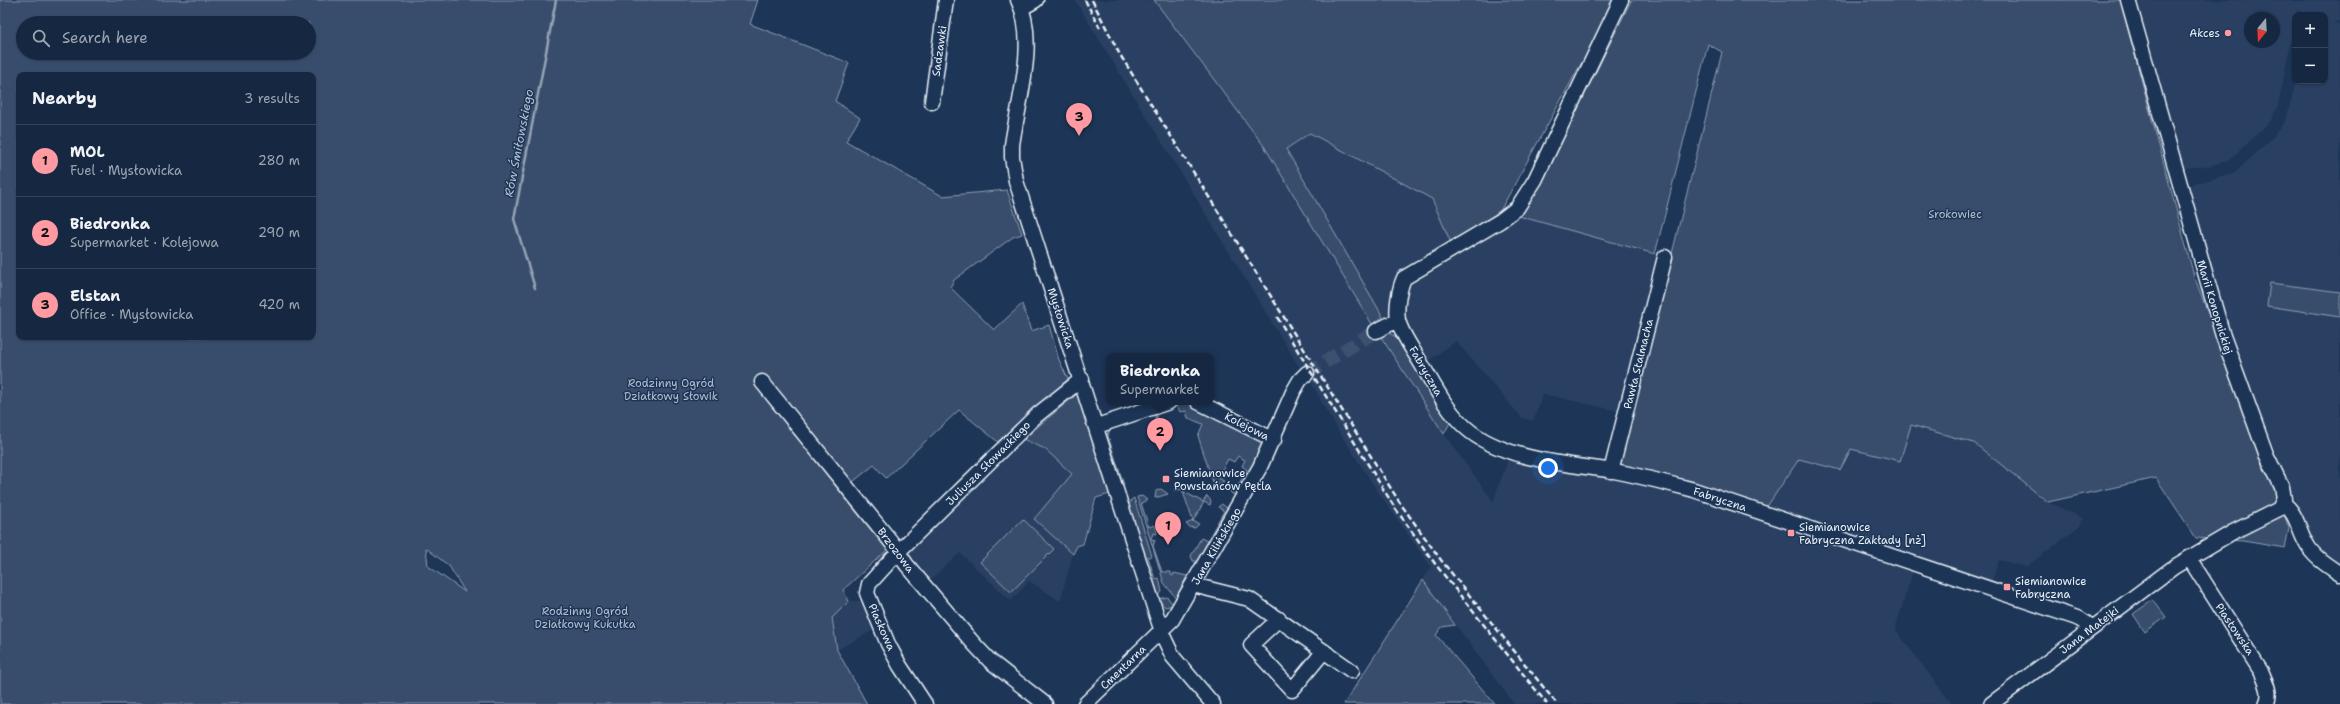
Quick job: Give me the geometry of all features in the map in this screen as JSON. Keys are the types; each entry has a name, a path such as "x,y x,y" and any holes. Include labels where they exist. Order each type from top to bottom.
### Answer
{"street":[{"name":"Sadzawki","path":"932,102 946,0"},
{"path":"1020,4 1036,0"},
{"path":"1376,331 1398,320 1400,287 1404,278 1500,221 1517,208 1535,180 1622,0"},
{"name":"Marii Konopnickiej","path":"2128,0 2223,336 2266,454 2284,493 2283,503"},
{"name":"Mysłowicka","path":"1020,4 1026,22 1026,49 1012,145 1013,168 1162,630 1173,657 1213,704"},
{"name":"Pawła Stalmacha","path":"1611,471 1665,257"},
{"name":"Fabryczna","path":"1398,320 1444,402 1466,428 1489,442 1516,452 1561,465 1611,471 1658,480 1694,490 2080,618 2092,627"},
{"name":"Jana Kilińskiego","path":"1162,630 1172,620 1193,585 1274,440 1293,392 1300,380 1307,374"},
{"name":"Juliusza Słowackiego","path":"898,552 1042,410 1082,379"},
{"name":"Brzozowa","path":"762,382 898,552 974,644 990,661 1045,704"},
{"path":"1097,426 1160,405"},
{"name":"Kolejowa","path":"1204,405 1274,440"},
{"path":"2189,558 2279,509 2283,503 2290,509 2306,543 2313,553 2340,574"},
{"name":"Piaskowa","path":"898,552 872,579 867,593 897,661 925,704"},
{"name":"Jana Matejki","path":"1991,704 2092,627 2189,558"},
{"name":"Piastowska","path":"2189,558 2262,673 2269,698 2266,704"},
{"path":"1193,585 1249,600 1279,619 1352,671"},
{"path":"1279,619 1251,645 1292,690 1324,651"},
{"name":"Cmentarna","path":"1085,704 1162,630"}],"shaded area":[{"path":"1075,0 1154,0 1264,146 1372,324 1444,434 1493,501 1513,446 1680,490 1913,571 1895,629 1952,704 1514,704 1423,580 1431,567 1376,489 1328,414 1311,382 1296,362"},
{"path":"2136,0 2340,0 2340,21 2332,22 2340,24 2340,578 2312,542 2253,396 2224,313 2187,186 2236,172 2273,137 2286,120 2295,84 2328,84 2328,12 2301,12 2297,10 2297,12 2292,12 2292,35 2278,106 2271,120 2242,149 2226,161 2209,166 2183,168"},
{"path":"1310,133 1432,199 1451,243 1500,211 1665,257 1622,412 1543,394 1533,421 1522,418 1456,341 1417,369 1375,305 1286,149"},
{"path":"1911,424 1974,443 2048,502 2083,518 2079,527 2026,567 1999,560 1991,584 1766,508 1799,459 1840,470 1851,448"},
{"path":"1023,439 1045,449 1072,475 1034,518 1073,554 1060,601 1029,581 1011,601 960,553 930,580 908,552"},
{"path":"849,601 867,601 877,628 837,650 832,618"}],"green space":[{"path":"0,0 758,0 750,24 849,63 835,101 860,118 846,141 942,196 1007,190 1022,234 1013,237 954,280 950,287 994,330 1022,304 1031,331 1049,325 1059,360 1068,379 998,442 959,410 886,478 874,465 849,485 781,393 768,402 887,550 843,590 849,601 832,618 837,650 867,704 0,704","holes":["426,548 449,566 465,592 428,566"]},
{"path":"1154,0 1621,0 1578,69 1500,211 1451,243 1432,199 1310,133 1286,149 1383,317 1372,324 1264,146"},
{"name":"Srokowiec","path":"1629,0 2120,0 2194,276 2289,528 2285,548 2243,541 2196,538 2156,478 2048,502 1974,443 1911,425 1900,461 1851,449 1840,470 1799,459 1766,508 1663,475 1619,467 1722,52 1708,44 1655,254 1515,215 1537,191 1631,1"},
{"path":"2270,283 2340,292 2340,317 2267,306"},
{"path":"1389,333 1396,337 1451,421 1444,434 1381,337"},
{"path":"1077,394 1113,493 1096,498 1083,544 1077,546 1073,554 1034,519 1072,474 1045,449 1023,439"},
{"path":"1177,405 1193,405 1264,443 1237,495 1232,494 1229,490 1230,485 1236,489 1247,470 1242,466 1245,460 1238,456 1234,462 1228,459 1218,478 1224,481 1219,485 1214,485 1198,436 1203,424 1188,418 1186,411 1180,412 1177,406 1156,413 1158,420 1155,419 1156,411"},
{"path":"1110,428 1108,436 1124,485 1120,481 1106,437"},
{"path":"1183,483 1187,485 1184,492 1203,502 1207,496 1211,501 1210,505 1204,502 1193,521 1182,489 1175,491 1177,486"},
{"path":"1161,489 1168,494 1155,498 1156,491"},
{"path":"1142,496 1147,500 1141,503 1149,527 1155,525 1157,534 1153,533 1151,539 1155,540 1153,546 1162,572 1171,572 1171,575 1173,576 1174,573 1187,576 1176,598 1164,583 1137,497"},
{"path":"1134,498 1152,556 1148,557 1155,579 1159,578 1162,592 1158,595 1128,506"},
{"path":"1222,504 1228,509 1200,558 1197,561 1193,561 1191,556 1201,538 1207,541 1224,511 1218,507"},
{"path":"1023,519 1054,549 1011,592 980,562"},
{"path":"1193,521 1199,524 1195,528 1189,527 1186,524"},
{"path":"1423,580 1455,625 1442,627 1436,635 1495,704 1344,704"},
{"path":"1167,597 1174,605 1165,607 1158,599"},
{"path":"2153,600 2166,617 2145,632 2133,614"}],"waterway":[{"name":"Rów Śmiłowskiego","path":"535,288 514,219 556,0"}],"tunnel":[{"path":"1307,373 1376,331"}],"railway":[{"path":"1085,0 1100,28"},
{"path":"1092,0 1119,53 1400,503 1441,560 1557,704"},
{"path":"1277,317 1395,508 1436,565 1547,704"}],"place":[{"name":"Akces","path":"2228,33"},
{"name":"Elstan","path":"1079,136"},
{"name":"Biedronka","path":"1160,451"},
{"name":"Siemianowice Powstańców Pętla","path":"1166,479"},
{"name":"Siemianowice Fabryczna Zakłady [nż]","path":"1791,533"},
{"name":"MOL","path":"1168,545"},
{"name":"Siemianowice Fabryczna","path":"2007,587"}],"park label":[{"name":"Rodzinny Ogród Działkowy Słowik","path":"671,389"},
{"name":"Rodzinny Ogród Działkowy Kukułka","path":"585,617"}]}
